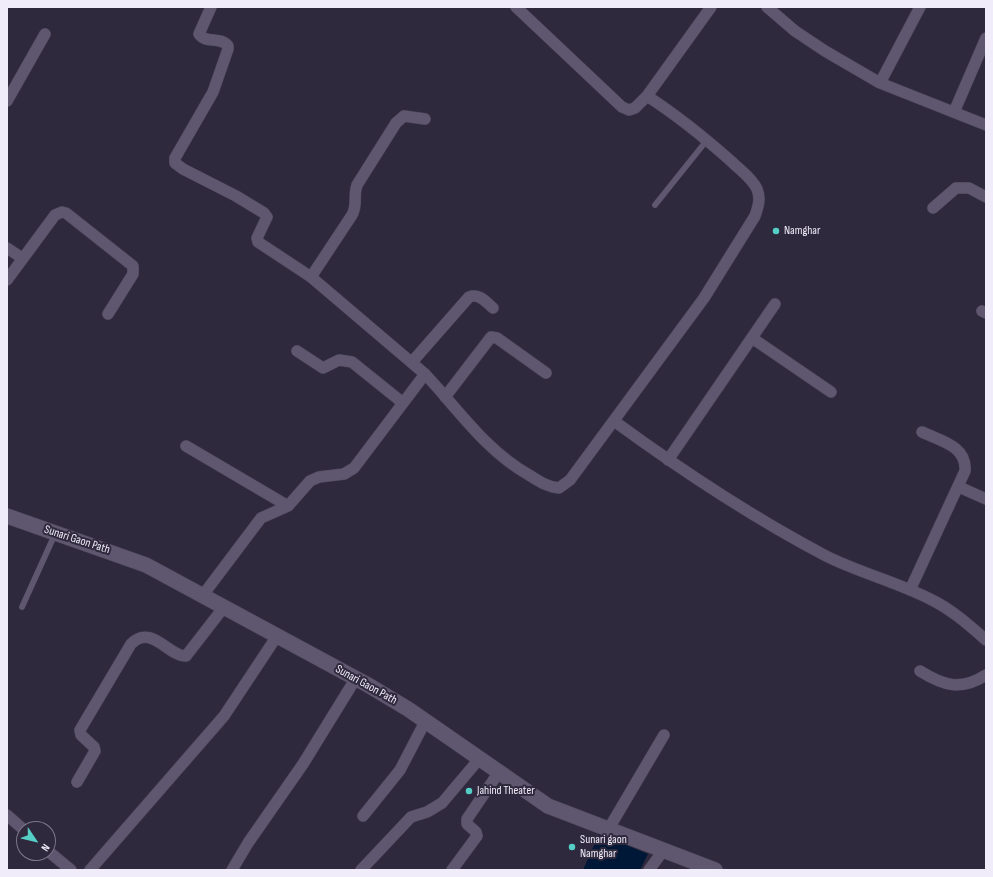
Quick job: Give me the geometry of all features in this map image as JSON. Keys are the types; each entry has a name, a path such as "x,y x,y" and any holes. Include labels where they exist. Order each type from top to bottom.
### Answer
{"street":[{"path":"211,7 199,34 203,38 224,42 228,46 228,49 213,92 175,158 175,163 196,176 236,196 264,214 267,218 257,238 258,242 310,277 412,362 445,397 467,424 488,445 518,469 552,487 559,488 566,485 614,421 704,298 755,216 759,197 756,188 750,179 680,118 647,96"},
{"path":"516,7 622,107 630,110 635,108 647,96 711,7"},
{"path":"767,7 795,31 880,83 986,125"},
{"path":"880,83 920,7"},
{"path":"8,96 45,34"},
{"path":"954,112 986,38"},
{"path":"310,277 352,215 355,209 355,192 357,185 396,123 404,116 425,119"},
{"path":"934,208 956,188 969,188 986,197"},
{"path":"7,280 55,215 62,212 70,215 133,266 133,274 108,314"},
{"path":"7,248 22,258"},
{"path":"412,362 469,297 474,295 478,296 493,308"},
{"path":"668,460 775,304"},
{"path":"445,397 491,337 497,338 546,373"},
{"path":"752,338 831,392"},
{"path":"297,351 320,367 327,366 339,360 352,362 403,403"},
{"path":"203,595 256,523 267,515 288,506 310,481 319,477 344,474 354,468 424,374"},
{"path":"614,421 668,460 711,488 827,556 931,599 950,611 986,640"},
{"path":"910,590 959,487 965,471 966,462 963,455 952,446 922,432"},
{"path":"186,446 288,506"},
{"path":"959,487 986,499"},
{"name":"Sunari Gaon Path","path":"7,516 55,534 135,560 356,678 426,720 548,806 716,870"},
{"path":"77,782 95,752 94,747 81,735 80,730 131,644 140,637 145,637 165,645 182,656 186,656 224,607"},
{"path":"90,870 224,716 277,636"},
{"path":"920,671 936,681 956,685 969,682 986,674"},
{"path":"232,870 248,843 303,764 356,678"},
{"path":"363,816 400,770 426,720"},
{"path":"608,830 664,735"},
{"path":"361,870 410,817 427,812 442,802 480,758"},
{"path":"452,870 477,836 476,832 467,824 467,819 499,772"},
{"path":"7,815 16,823"},
{"path":"649,870 663,851"},
{"path":"56,857 71,870"}],"lane":[{"path":"655,205 707,140"},
{"path":"22,607 55,534"}],"water":[{"path":"599,834 648,854 640,870 583,870"}],"place":[{"name":"Namghar","path":"776,231"},
{"name":"Jahind Theater","path":"469,791"},
{"name":"Sunari gaon Namghar","path":"572,847"}]}
